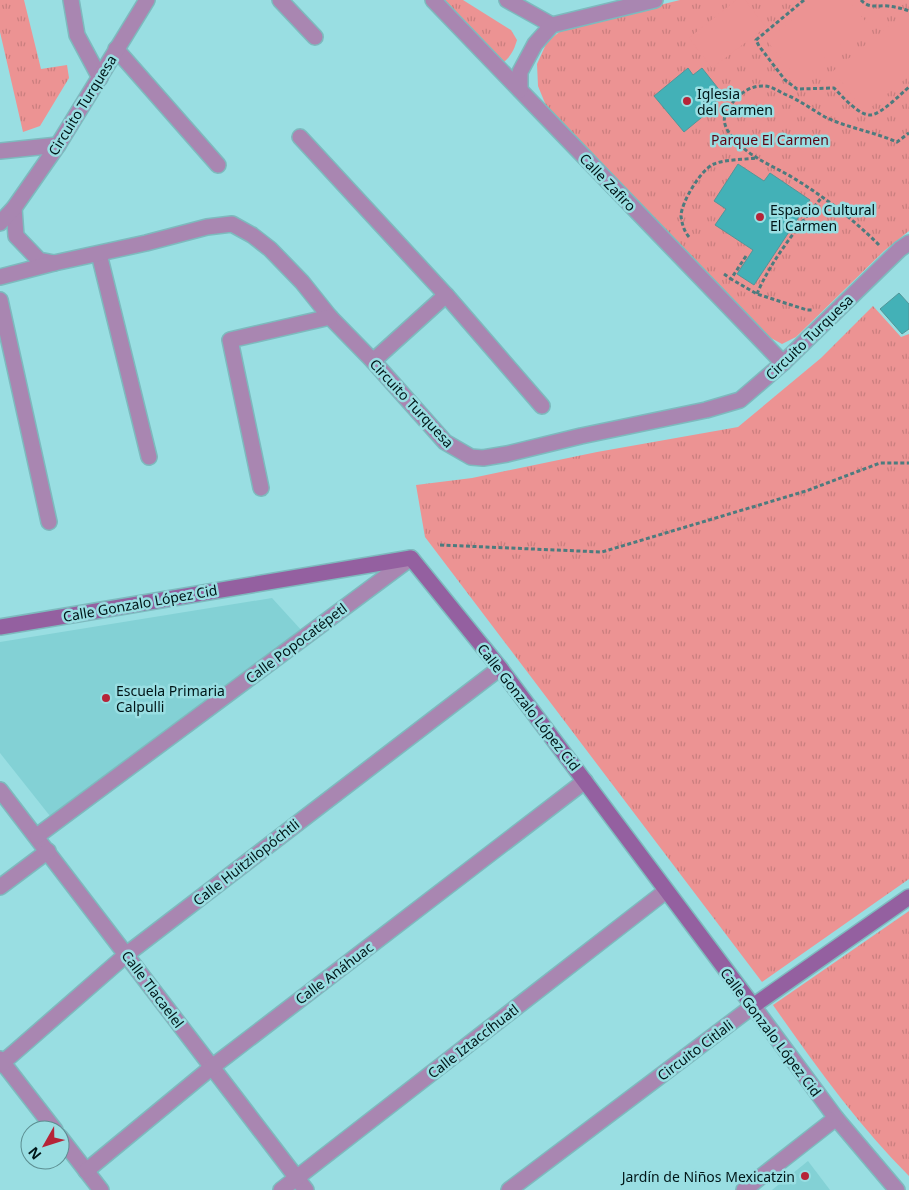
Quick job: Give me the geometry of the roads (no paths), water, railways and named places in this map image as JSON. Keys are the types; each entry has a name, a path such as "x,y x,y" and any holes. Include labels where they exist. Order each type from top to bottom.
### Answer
{"street":[{"path":"71,0 78,35 100,78"},
{"name":"Circuito Turquesa","path":"0,222 14,208 58,145 147,0"},
{"path":"280,0 315,37"},
{"name":"Calle Zafiro","path":"433,0 783,363"},
{"path":"507,0 552,25"},
{"path":"520,90 520,72 535,44 552,25 647,1"},
{"path":"116,49 218,165"},
{"path":"300,137 446,295 542,406"},
{"path":"0,151 58,145"},
{"path":"14,208 16,236 39,260 54,263"},
{"name":"Circuito Turquesa","path":"0,277 207,227 232,224 270,248 302,282 330,317 373,361 445,442 471,457 483,458 706,410 740,400 783,363 900,249 909,243"},
{"path":"99,254 149,457"},
{"path":"373,361 446,295"},
{"path":"0,300 49,522"},
{"path":"261,488 230,340 330,317"},
{"name":"Calle Gonzalo López Cid","path":"0,627 411,558 500,668 836,1118 897,1190"},
{"name":"Calle Popocatépetl","path":"37,836 411,558"},
{"name":"Calle Huitzilopóchtli","path":"1,1062 127,954 500,668"},
{"name":"Calle Anáhuac","path":"86,1171 212,1067 585,781"},
{"name":"Calle Tlacaelel","path":"0,790 301,1184"},
{"path":"0,887 48,851"},
{"name":"Calle Iztaccíhuatl","path":"281,1190 301,1184 666,891"},
{"name":"Circuito Citlali","path":"509,1190 753,1006 909,897"},
{"path":"1,1062 47,1120"},
{"path":"744,1190 836,1118"},
{"path":"70,1149 101,1190"}],"place":[{"name":"Iglesia del Carmen","path":"687,101"},
{"name":"Espacio Cultural El Carmen","path":"760,217"},
{"name":"Escuela Primaria Calpulli","path":"106,698"},
{"name":"Jardín de Niños Mexicatzin","path":"805,1176"}],"park label":[{"name":"Parque El Carmen","path":"770,139"}]}
